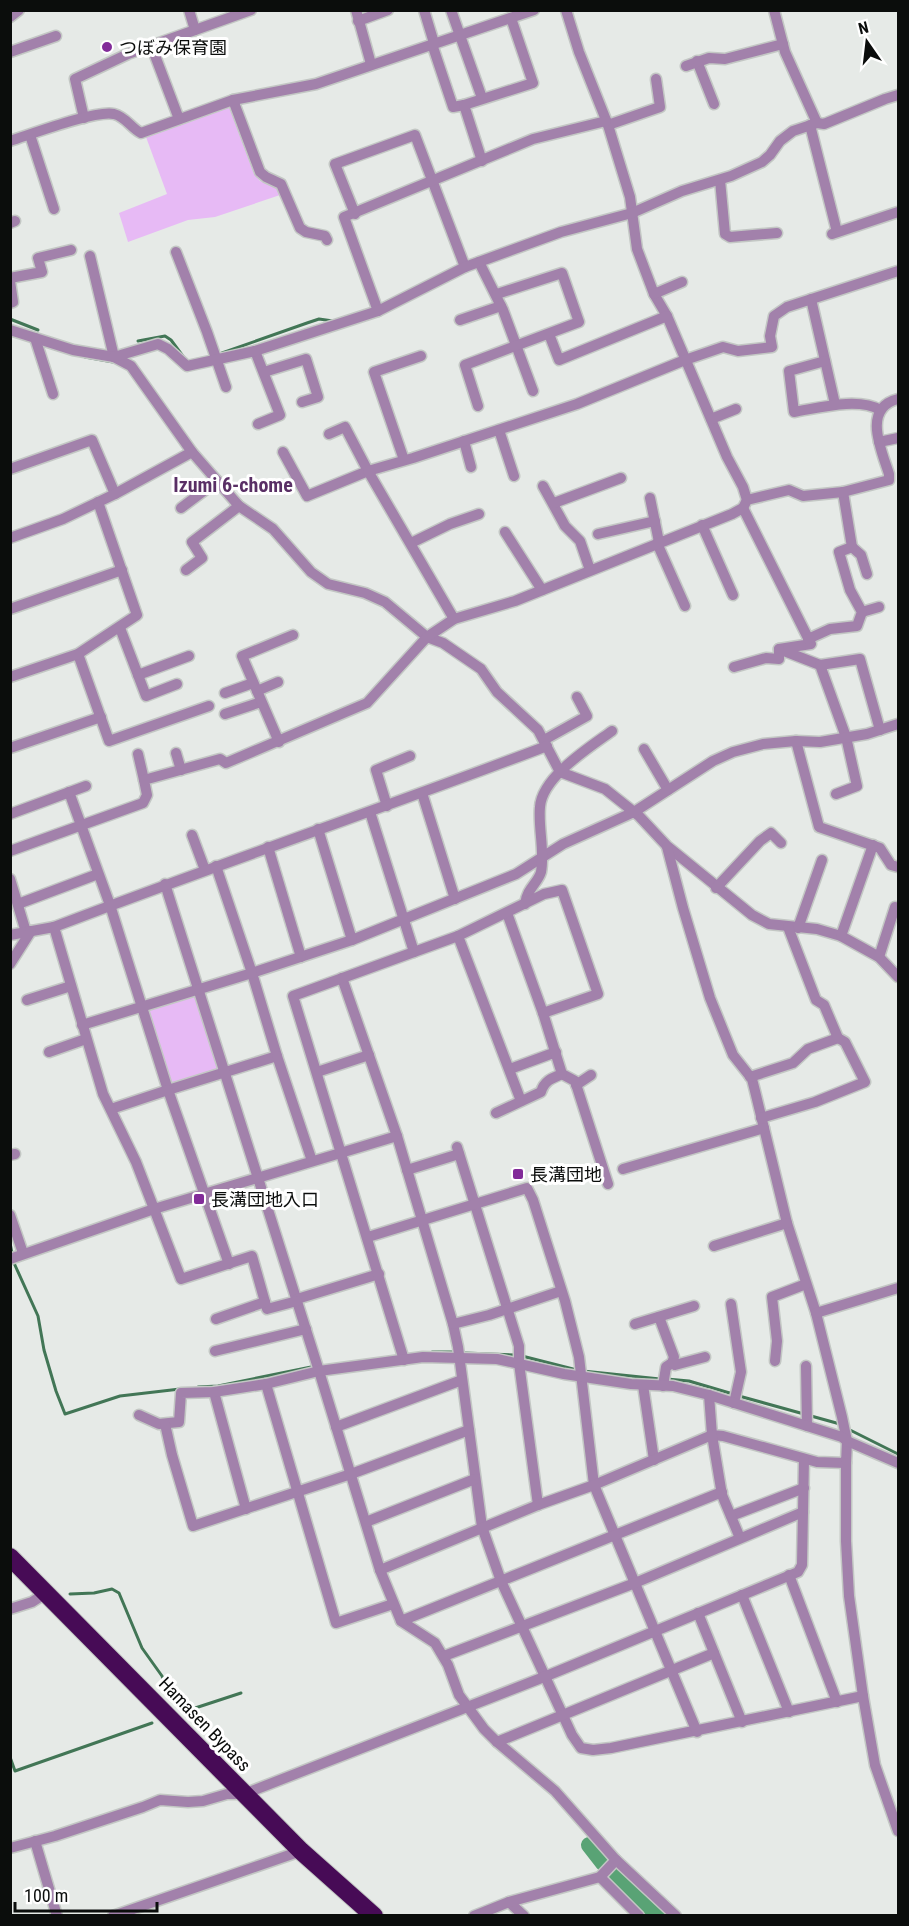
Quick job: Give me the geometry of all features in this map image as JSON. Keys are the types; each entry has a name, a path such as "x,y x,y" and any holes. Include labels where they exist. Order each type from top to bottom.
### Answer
{"highway":[{"name":"Hamasen Bypass","path":"10,1557 301,1851 374,1916"}],"street":[{"path":"10,17 19,10"},
{"path":"189,10 195,30"},
{"path":"84,118 75,79 128,54 251,10"},
{"path":"371,64 357,16 388,10"},
{"path":"424,10 453,107 533,83 511,18"},
{"path":"451,10 482,98"},
{"path":"10,141 84,118 112,114 123,117 134,130 141,133 233,100 316,84 534,10"},
{"path":"567,10 579,52 607,123 630,197 637,249 654,294 667,316 743,488 745,504 811,644 779,649"},
{"path":"774,10 783,44 813,124 835,233 898,212"},
{"path":"10,38 13,51 56,36"},
{"path":"686,66 709,58 725,59 783,44"},
{"path":"151,45 179,119"},
{"path":"697,61 714,104"},
{"path":"378,311 344,217 533,139 607,123 660,107 656,79"},
{"path":"114,357 158,344 168,349 188,366 255,351 378,311 465,267 561,232 632,213 682,191 720,180 762,162 780,141 793,131 813,124 824,124 898,95"},
{"path":"233,100 260,172 281,184 300,228 306,232 325,236 327,240"},
{"path":"464,105 482,161"},
{"path":"30,135 54,209"},
{"path":"355,213 335,164 416,135 465,267"},
{"path":"720,180 725,234 730,237 777,233"},
{"path":"10,303 13,302 10,279 42,272 38,258 71,250"},
{"path":"176,252 226,387"},
{"path":"90,256 114,357"},
{"path":"479,262 497,294 533,391"},
{"path":"284,452 307,496 368,471 577,404 723,347 738,351 772,347 770,336 774,316 787,307 898,271"},
{"path":"478,406 465,365 579,322 562,273 497,294"},
{"path":"654,294 682,282"},
{"path":"811,299 835,404"},
{"path":"460,320 501,306"},
{"path":"549,334 559,360 667,316"},
{"path":"10,330 74,350 114,357 131,366 192,452 239,506 273,530 311,572 328,584 365,593 385,602 427,637 443,643 481,669 497,692 538,729 560,772 605,789 634,812 667,846 752,915 769,924 817,929 841,936 879,957 898,977"},
{"path":"35,338 53,394"},
{"path":"255,351 280,415 258,424"},
{"path":"404,460 374,372 421,356"},
{"path":"264,372 306,358 318,398 302,402"},
{"path":"825,361 789,371 794,412 835,404 872,405 880,410"},
{"path":"898,399 886,402 880,410 876,433 889,480 898,489"},
{"path":"711,419 736,410"},
{"path":"329,434 345,427 454,619"},
{"path":"499,430 514,476"},
{"path":"879,442 898,438"},
{"path":"10,469 92,440 115,494"},
{"path":"464,441 471,467"},
{"path":"10,538 63,519 192,452"},
{"path":"554,503 621,478"},
{"path":"144,780 220,759 226,763 367,703 427,637 454,619 542,591 702,525 745,504 789,490 803,496 843,492 889,480"},
{"path":"181,508 217,481"},
{"path":"543,486 565,526 580,541 590,570"},
{"path":"843,492 852,547 861,555 867,574"},
{"path":"650,498 658,543 685,606"},
{"path":"10,677 78,654 137,615 98,502"},
{"path":"186,570 202,558 192,542 239,506"},
{"path":"411,543 450,524 480,514"},
{"path":"598,534 655,521"},
{"path":"702,525 733,595"},
{"path":"505,532 542,591"},
{"path":"808,639 830,629 857,626 862,612 850,590 839,552 852,547"},
{"path":"10,609 122,570"},
{"path":"862,612 879,607"},
{"path":"120,628 146,696 177,684"},
{"path":"279,742 242,656 293,635"},
{"path":"779,649 820,665 860,659 880,730"},
{"path":"734,667 766,658 779,659 779,649"},
{"path":"78,654 109,741 209,706"},
{"path":"138,675 189,656"},
{"path":"820,665 846,737 858,786 836,794"},
{"path":"225,693 278,682"},
{"path":"10,934 54,927 165,884 422,793 545,743 587,716 577,697"},
{"path":"225,714 261,702"},
{"path":"10,748 101,717"},
{"path":"82,1025 142,1008 352,940 516,874 563,844 634,812 713,760 733,752 764,744 796,741 820,742 898,724"},
{"path":"525,904 526,894 541,874 540,804 544,792 560,772 586,749 612,731"},
{"path":"796,741 819,827 880,848 891,865 898,867"},
{"path":"644,750 668,790"},
{"path":"176,753 181,770"},
{"path":"10,850 143,803 147,795 138,754"},
{"path":"387,806 376,770 410,756"},
{"path":"10,814 86,786"},
{"path":"69,792 110,905 168,1090 206,1192 229,1264"},
{"path":"422,793 456,899"},
{"path":"369,812 414,952"},
{"path":"318,829 352,940"},
{"path":"716,888 760,841 771,833 781,843"},
{"path":"192,835 205,870"},
{"path":"841,936 873,845"},
{"path":"667,846 710,998 733,1055 750,1077 787,1223 816,1313 847,1441 846,1541 849,1596 875,1765 898,1831"},
{"path":"268,847 301,957"},
{"path":"623,1169 763,1123 865,1082 845,1042 838,1038 825,1005 816,1000 793,927 822,860"},
{"path":"216,866 312,1161"},
{"path":"18,904 99,874"},
{"path":"10,879 28,931 10,964"},
{"path":"165,884 380,1570 401,1621 435,1643 444,1656 459,1695 484,1729 555,1791 616,1860 676,1916"},
{"path":"403,1358 293,996 458,936 544,894 562,890 598,994 543,1013"},
{"path":"879,957 895,907"},
{"path":"507,913 562,1074 576,1084 608,1184"},
{"path":"54,927 103,1094 136,1162 181,1279 252,1256 267,1309 378,1274"},
{"path":"458,936 521,1101"},
{"path":"342,978 397,1136 453,1324 482,1527 501,1581 544,1677 581,1748 593,1750 611,1748 863,1696"},
{"path":"27,1000 71,986"},
{"path":"750,1077 793,1063 808,1049 838,1038"},
{"path":"50,1052 86,1039"},
{"path":"510,1070 556,1052"},
{"path":"111,1109 277,1056"},
{"path":"317,1072 369,1056"},
{"path":"496,1113 541,1092 542,1086 550,1079 562,1074"},
{"path":"576,1084 591,1075"},
{"path":"10,1258 206,1192 397,1136"},
{"path":"407,1170 458,1151 519,1349 538,1505"},
{"path":"368,1238 527,1188 533,1200 579,1357 594,1485 697,1732"},
{"path":"10,1215 23,1253"},
{"path":"714,1246 787,1223"},
{"path":"775,1361 777,1341 772,1297 806,1284"},
{"path":"816,1313 898,1288"},
{"path":"453,1324 561,1291"},
{"path":"216,1319 265,1302"},
{"path":"731,1304 741,1372 734,1403"},
{"path":"635,1324 694,1306"},
{"path":"659,1317 674,1357 672,1363 666,1367 663,1386"},
{"path":"215,1351 306,1329"},
{"path":"139,1415 159,1424 179,1422 181,1394 214,1392 266,1384 319,1371 403,1358 459,1354 519,1363 549,1371 663,1386 709,1395 842,1437 898,1463"},
{"path":"672,1363 675,1365 705,1357"},
{"path":"806,1366 807,1426"},
{"path":"336,1427 462,1380"},
{"path":"266,1384 336,1623 393,1604"},
{"path":"643,1385 654,1460"},
{"path":"214,1392 246,1509"},
{"path":"709,1395 712,1435 722,1492 740,1538"},
{"path":"165,1424 193,1526 351,1474 469,1430"},
{"path":"380,1570 482,1527 594,1485 712,1435 817,1462 846,1463"},
{"path":"11,1847 35,1842 159,1800 203,1801 227,1794 244,1794 544,1677 798,1572 802,1564 804,1459"},
{"path":"366,1522 475,1479"},
{"path":"731,1516 804,1488"},
{"path":"401,1621 722,1492"},
{"path":"444,1656 523,1628 803,1512"},
{"path":"789,1575 837,1702"},
{"path":"10,1609 32,1602 46,1593"},
{"path":"742,1595 789,1712"},
{"path":"698,1613 742,1722"},
{"path":"497,1742 714,1653"},
{"path":"35,1842 57,1916"},
{"path":"113,1916 301,1851"},
{"path":"474,1916 509,1902 600,1877 616,1860"},
{"path":"600,1877 639,1916"},
{"path":"509,1902 524,1916"}],"shaded area":[{"path":"229,107 254,174 260,181 276,186 283,194 215,217 188,220 128,242 119,213 167,194 146,137"},
{"path":"196,995 220,1071 169,1087 144,1009"}],"waterway":[{"path":"10,319 38,330"},
{"path":"222,353 319,319 333,321"},
{"path":"138,341 165,336 171,340 185,359"},
{"path":"85,357 113,362"},
{"path":"10,1243 14,1263 38,1316 44,1350 65,1414 120,1396 180,1389"},
{"path":"432,1352 456,1352"},
{"path":"465,1353 515,1355"},
{"path":"522,1356 577,1370"},
{"path":"198,1387 218,1386 316,1366"},
{"path":"583,1371 660,1379"},
{"path":"667,1379 689,1381 733,1394"},
{"path":"739,1396 840,1424"},
{"path":"848,1429 898,1454"},
{"path":"70,1594 94,1593 112,1589 119,1593 142,1648 162,1676 168,1692"},
{"path":"183,1712 241,1693"},
{"path":"10,1757 15,1771 152,1723"},
{"path":"589,1845 603,1863 658,1916"}],"place":[{"name":"つぼみ保育園","path":"107,47"},
{"name":"長溝団地","path":"518,1174"},
{"name":"長溝団地入口","path":"199,1199"}],"district":[{"name":"Izumi 6-chome","path":"233,485"}]}
